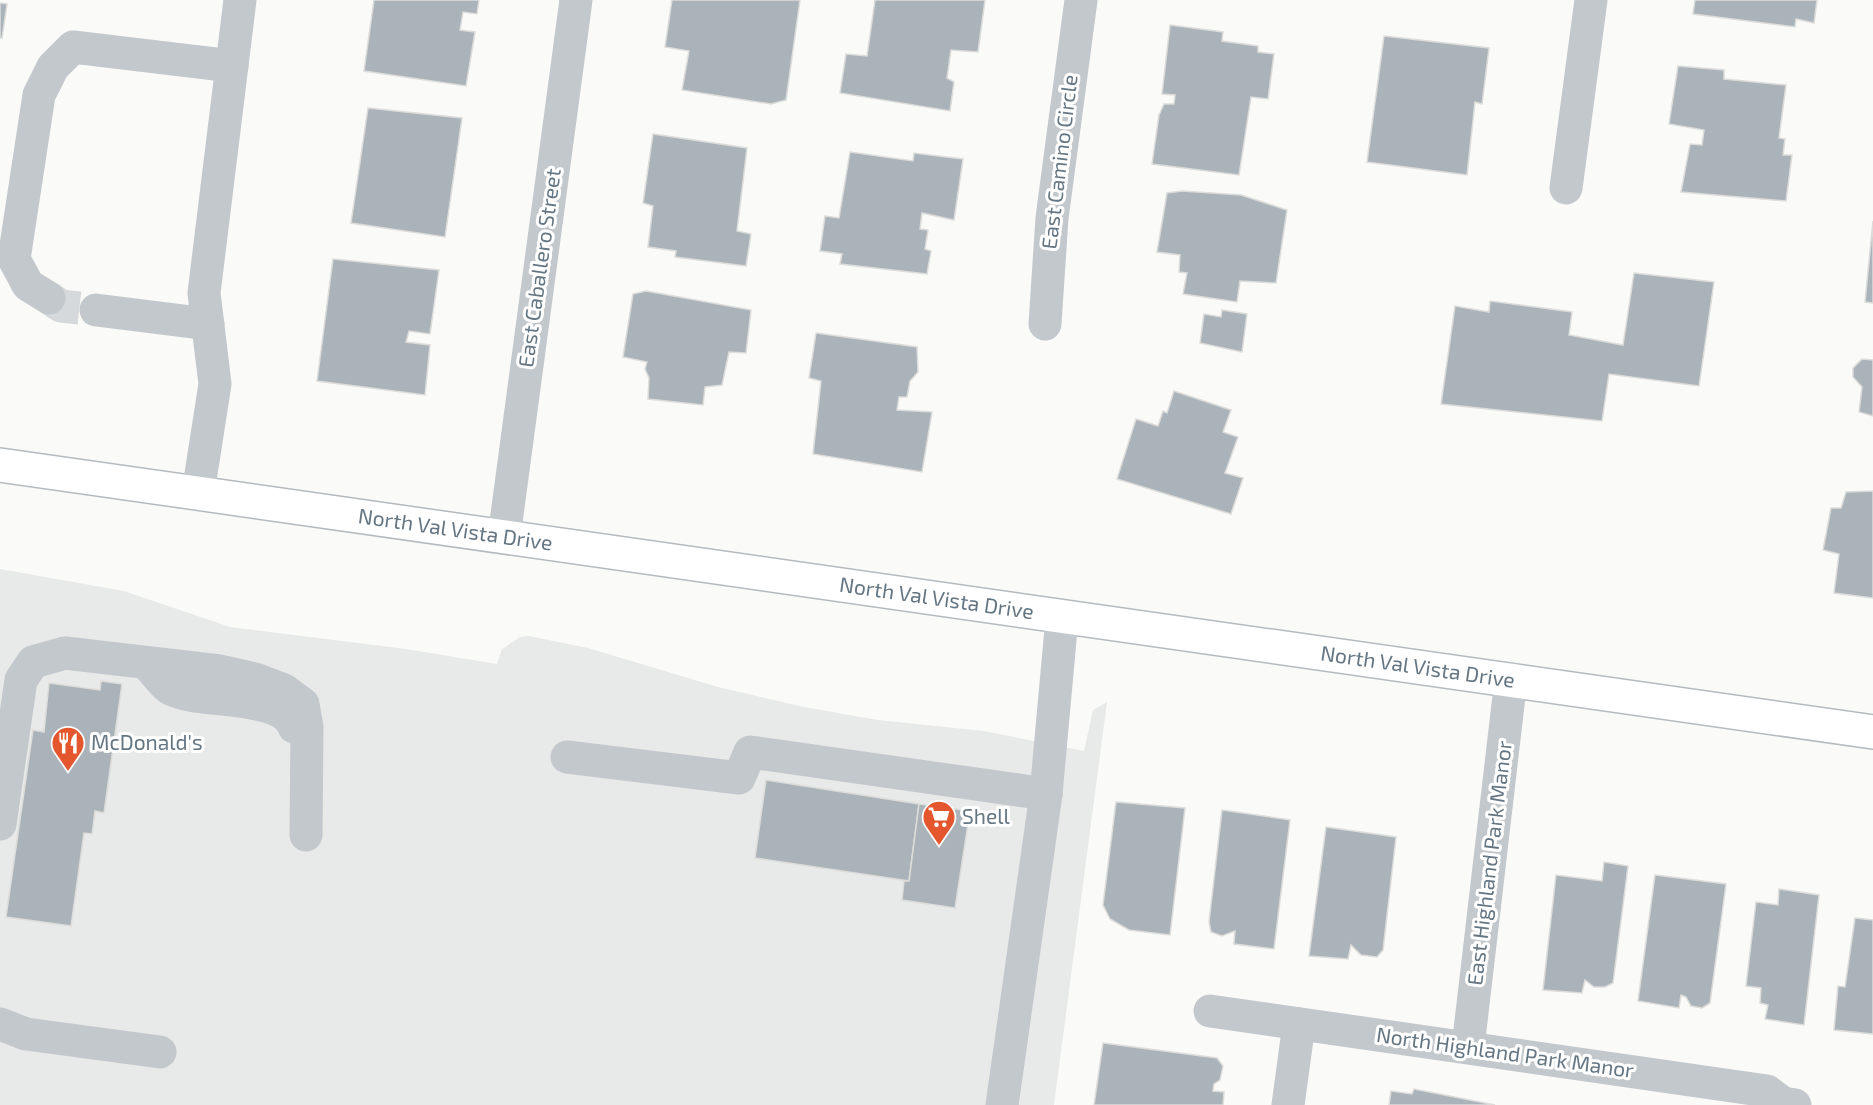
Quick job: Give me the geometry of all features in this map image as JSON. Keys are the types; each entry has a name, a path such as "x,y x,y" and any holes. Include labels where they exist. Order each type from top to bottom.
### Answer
{"main road":[{"name":"North Val Vista Drive","path":"0,465 1873,732"}],"street":[{"path":"198,493 215,384 204,293 240,0"},
{"name":"East Caballero Street","path":"504,537 576,0"},
{"name":"East Camino Circle","path":"1046,324 1052,218 1081,0"},
{"path":"1566,188 1591,0"},
{"path":"49,298 28,285 14,259 39,95 53,67 73,47 232,66"},
{"path":"96,310 208,324"},
{"path":"1002,1105 1046,794 1062,618"},
{"path":"0,824 21,681 33,662 65,653 147,664 170,688 273,708 293,723 306,763 306,835"},
{"name":"East Highland Park Manor","path":"1468,1047 1511,679"},
{"path":"567,757 739,778 750,752 1046,794"},
{"name":"North Highland Park Manor","path":"1210,1011 1468,1047 1776,1100"},
{"path":"0,1024 26,1034 160,1052"},
{"path":"1288,1105 1299,1024"}],"shaded area":[{"path":"0,569 124,591 230,627 406,649 497,664 502,649 520,637 529,636 588,648 718,687 804,707 878,720 984,731 1084,751 1093,710 1107,702 1054,1105 0,1105"}],"building":[{"path":"374,0 479,0 477,14 463,12 460,30 475,32 466,86 364,71"},
{"path":"672,0 800,0 786,100 771,104 682,90 689,51 665,47"},
{"path":"875,0 985,0 978,52 951,50 947,78 954,82 950,111 840,93 846,54 867,56"},
{"path":"1695,0 1817,0 1814,23 1796,19 1795,27 1693,14"},
{"path":"0,3 7,4 2,38 0,38"},
{"path":"1170,25 1223,32 1222,41 1258,46 1258,52 1274,54 1268,99 1251,97 1239,175 1152,164 1159,115 1164,104 1174,104 1175,95 1162,94"},
{"path":"1384,36 1489,48 1482,104 1475,102 1467,175 1367,162"},
{"path":"1678,66 1724,70 1724,79 1786,85 1779,138 1785,139 1783,155 1792,155 1786,201 1681,192 1690,144 1702,145 1704,130 1669,124"},
{"path":"368,108 462,118 445,237 351,223"},
{"path":"653,134 747,148 737,231 751,234 746,266 675,257 676,251 648,247 653,206 643,203"},
{"path":"850,152 913,161 914,153 963,159 954,220 922,213 920,229 928,230 925,249 931,251 927,274 840,264 842,254 820,251 825,216 839,218"},
{"path":"1182,191 1241,195 1287,210 1276,283 1240,281 1237,302 1183,294 1187,273 1179,272 1180,255 1157,252 1167,193"},
{"path":"1873,221 1873,303 1865,302"},
{"path":"333,259 439,270 430,334 409,331 406,342 430,345 425,395 317,381"},
{"path":"1634,273 1714,282 1699,386 1609,374 1602,421 1441,404 1455,306 1489,312 1490,301 1572,312 1569,335 1623,345"},
{"path":"646,291 751,310 746,353 729,352 722,385 705,387 703,405 648,399 649,378 645,369 647,362 623,357 633,294"},
{"path":"1222,310 1247,314 1242,352 1200,343 1204,314 1221,317"},
{"path":"816,333 917,347 918,372 910,381 907,397 899,397 897,410 932,412 922,472 813,454 821,381 809,378"},
{"path":"1862,359 1873,360 1873,416 1859,412 1862,387 1853,377 1853,368"},
{"path":"1174,391 1231,410 1223,432 1238,437 1225,473 1243,478 1231,514 1117,479 1136,419 1158,426 1163,411 1167,413"},
{"path":"1873,491 1873,598 1834,593 1839,554 1823,550 1831,508 1841,508 1846,492"},
{"name":"McDonald's","path":"101,681 122,684 104,813 95,811 92,834 84,833 71,926 6,917 33,730 44,732 49,683 100,690"},
{"name":"Shell","path":"766,780 919,804 909,881 755,858"},
{"path":"1116,802 1185,808 1170,935 1129,930 1110,919 1103,905"},
{"name":"Shell","path":"919,804 970,811 955,908 902,900 904,881 909,881"},
{"path":"1222,810 1290,820 1274,949 1234,944 1235,931 1222,936 1211,932 1209,922"},
{"path":"1326,827 1396,837 1383,950 1377,957 1361,955 1351,945 1348,959 1309,956"},
{"path":"1604,862 1628,866 1613,983 1605,987 1594,987 1585,980 1582,993 1543,990 1556,875 1602,881"},
{"path":"1655,875 1726,884 1710,1003 1702,1008 1691,1006 1686,997 1681,995 1679,1008 1638,1001"},
{"path":"1779,889 1819,895 1804,1025 1765,1019 1768,1005 1760,1003 1761,988 1746,986 1756,902 1778,905"},
{"path":"1855,918 1873,920 1873,1034 1834,1030 1838,986 1845,987"},
{"path":"1103,1043 1217,1058 1223,1066 1220,1080 1214,1084 1213,1091 1224,1092 1223,1105 1094,1105"},
{"path":"1414,1089 1495,1105 1389,1105 1391,1091 1412,1094"}],"tunnel":[{"path":"49,298 61,306 96,310"}],"place":[{"name":"McDonald's","path":"68,772"},
{"name":"Shell","path":"939,846"}]}
